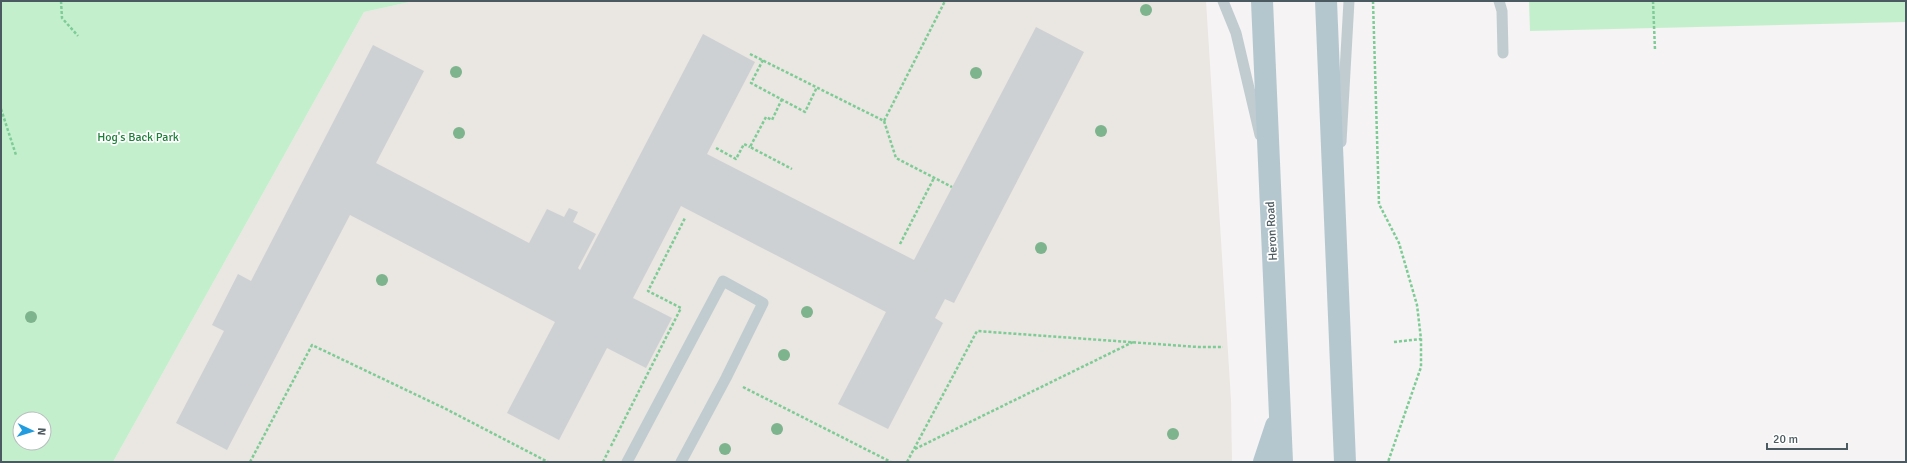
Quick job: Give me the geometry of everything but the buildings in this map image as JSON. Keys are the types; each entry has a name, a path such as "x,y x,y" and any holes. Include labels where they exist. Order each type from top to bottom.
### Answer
{"main road":[{"name":"Heron Road","path":"1262,1 1281,410 1282,462"},
{"path":"1326,1 1345,462"},
{"path":"1264,462 1281,410"}],"lane":[{"path":"1223,1 1236,33 1270,182"},
{"path":"1336,234 1349,1"},
{"path":"1503,53 1501,6 1508,1"},
{"path":"627,462 723,281 763,303 726,378 681,462"}],"path":[{"path":"61,1 62,18 78,36"},
{"path":"944,1 884,121 896,158 952,187"},
{"path":"1372,1 1379,204 1399,243 1417,305 1421,339 1421,367 1388,462"},
{"path":"1654,1 1655,50"},
{"path":"750,54 884,121"},
{"path":"763,60 751,83 805,112 817,87"},
{"path":"750,147 766,117 772,120 782,99"},
{"path":"1,109 16,155"},
{"path":"716,148 736,159 744,144 792,169"},
{"path":"900,244 934,178"},
{"path":"603,462 681,308 648,291 685,218"},
{"path":"907,462 977,331 1198,347 1223,347"},
{"path":"1394,342 1421,339"},
{"path":"914,450 1134,342"},
{"path":"250,462 312,345 446,409 548,462"},
{"path":"726,378 891,462"}],"shaded area":[{"path":"414,1 1206,1 1231,401 1232,462 113,462 364,12"}],"green space":[{"name":"Hog's Back Park","path":"1,1 414,1 364,12 113,462 1,462"},
{"path":"1529,1 1906,1 1906,22 1530,31"}]}
